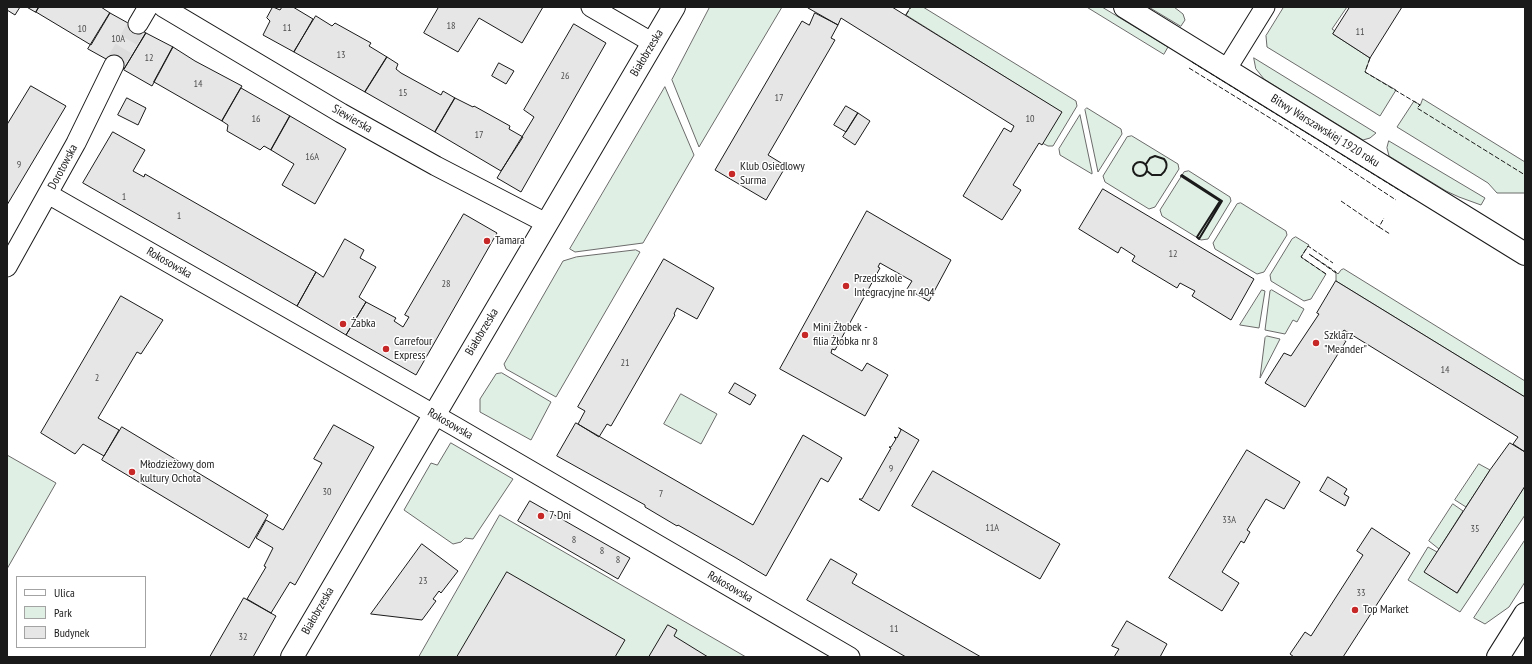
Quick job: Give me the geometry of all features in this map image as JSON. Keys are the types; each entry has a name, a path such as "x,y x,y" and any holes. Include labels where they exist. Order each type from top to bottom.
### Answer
{"street":[{"path":"138,24 148,7"},
{"name":"Siewierska","path":"163,7 348,117 436,166 546,223"},
{"path":"591,7 653,43"},
{"name":"Białobrzeska","path":"292,657 674,7"},
{"name":"Bitwy Warszawskiej 1920 roku","path":"1125,7 1525,254"},
{"path":"1226,70 1262,12"},
{"name":"Dorotowska","path":"7,267 76,143 114,65"},
{"name":"Rokosowska","path":"48,194 434,414 850,657"},
{"path":"1498,657 1525,614"}],"green space":[{"path":"710,7 782,7 699,147 672,80"},
{"path":"911,7 923,7 1076,101 1077,106 1053,146 1048,146 1042,143 1061,112 906,15"},
{"path":"1087,7 1102,7 1168,47 1164,54"},
{"path":"1149,7 1174,7 1183,14 1185,20 1181,26"},
{"path":"1284,7 1347,7 1332,29 1335,31 1333,34 1370,58 1365,72 1396,90 1380,116 1267,47 1266,36"},
{"path":"1254,58 1376,133 1370,138 1363,140 1264,79 1256,69"},
{"path":"665,87 694,155 643,243 575,252 570,249"},
{"path":"1423,99 1525,162 1525,193 1497,193 1488,183 1397,127 1414,101 1420,105"},
{"path":"1087,108 1121,129 1122,134 1098,172 1085,110"},
{"path":"1080,115 1092,174 1060,155 1059,149"},
{"path":"1132,136 1178,164 1179,169 1155,207 1149,209 1105,182 1103,176 1127,137"},
{"path":"1389,141 1485,198 1481,205 1446,191 1389,156 1387,148"},
{"path":"1189,171 1230,197 1231,201 1208,239 1201,240 1162,216 1160,210 1184,172"},
{"path":"1241,203 1286,231 1287,235 1264,272 1257,274 1215,249 1213,243 1237,204"},
{"path":"1296,237 1309,245 1301,257 1326,274 1311,299 1304,301 1271,281 1270,275 1292,239"},
{"path":"636,250 640,252 556,397 506,369 504,364 563,261 576,257"},
{"path":"1344,269 1525,381 1525,397 1336,281 1336,272 1338,274"},
{"path":"1262,290 1265,291 1259,328 1240,325"},
{"path":"1272,290 1304,309 1297,322 1293,320 1285,334 1265,330 1270,291"},
{"path":"1267,336 1280,339 1260,378 1265,338"},
{"path":"502,373 551,402 531,440 480,412 480,399 496,374"},
{"path":"681,394 717,414 701,444 664,424"},
{"path":"451,443 513,479 473,539 465,538 461,542 453,544 404,510 431,463 437,465"},
{"path":"7,455 56,483 7,569"},
{"path":"1479,464 1490,470 1466,507 1455,500"},
{"path":"1525,486 1525,515 1460,612 1408,580 1428,547 1437,552 1425,572 1457,593"},
{"path":"1453,504 1463,511 1439,549 1429,541"},
{"path":"500,515 746,657 419,657"},
{"path":"1525,540 1525,582 1509,607 1485,624 1474,618"}],"building":[{"path":"7,7 20,7 15,15 7,10"},
{"path":"27,7 39,7 36,12"},
{"path":"39,7 101,7 110,13 91,45 36,12"},
{"path":"273,7 280,10 282,7 293,7 313,19 294,52 263,35 270,21 267,18"},
{"path":"439,7 543,7 522,43 479,18 458,52 424,33"},
{"path":"808,7 892,7 1062,112 1042,145 1039,143 1013,185 1021,190 1002,220 963,196 1004,128 1011,132 1014,126 841,18 838,25"},
{"path":"1350,7 1402,7 1370,58 1333,34"},
{"path":"110,13 146,33 124,69 88,49"},
{"path":"815,13 838,25 831,38 835,40 768,155 786,166 766,200 715,170 802,21 809,25"},
{"path":"316,16 332,26 335,23 371,43 369,46 387,57 365,92 294,52"},
{"path":"574,24 606,43 521,192 497,178 534,117 524,110"},
{"path":"146,33 173,47 152,86 124,70"},
{"path":"173,47 195,61 242,86 222,121 154,82"},
{"path":"387,57 398,64 396,69 401,73 441,95 443,91 455,98 435,132 365,92"},
{"path":"499,63 514,71 506,84 492,76"},
{"path":"31,86 66,106 7,205 7,125"},
{"path":"241,88 290,116 271,150 264,146 260,150 227,131 228,125 222,121"},
{"path":"127,98 146,108 138,125 118,115"},
{"path":"455,98 473,107 474,106 510,126 509,129 523,137 501,171 435,132"},
{"path":"846,106 858,113 846,132 834,125"},
{"path":"858,113 870,121 855,145 843,137"},
{"path":"290,116 346,149 315,204 282,185 294,164 271,150"},
{"path":"113,132 145,150 133,171 144,177 145,174 316,272 297,306 83,183"},
{"path":"1103,189 1254,279 1231,320 1192,296 1195,291 1180,283 1177,288 1132,261 1135,256 1121,247 1118,253 1079,229"},
{"path":"867,211 951,260 929,301 907,289 912,281 880,263 878,267 880,268 835,350 832,349 831,353 862,371 867,363 888,375 865,416 780,369"},
{"path":"464,214 497,233 416,375 346,335 366,302 396,318 394,321 403,327 409,317 405,315"},
{"path":"345,239 364,250 360,258 376,267 359,297 366,302 346,335 297,306 316,272 323,277"},
{"path":"664,259 714,288 697,319 677,308 674,314 675,315 611,426 607,424 599,437 578,424 585,411 578,407"},
{"path":"1336,281 1525,397 1525,452 1513,444 1518,437 1344,330 1339,337 1346,341 1305,407 1265,383 1284,353 1291,356 1319,314 1317,313"},
{"path":"121,296 163,320 141,354 137,352 98,418 119,430 104,456 83,444 75,454 41,433"},
{"path":"735,383 756,395 750,405 729,393"},
{"path":"576,423 753,525 803,435 842,458 828,482 821,478 766,576 678,525 677,526 645,507 645,505 557,456"},
{"path":"334,425 374,447 295,585 290,582 271,613 247,599 266,567 264,566 273,548 256,538 266,520 283,530 322,463 314,459"},
{"path":"122,427 268,515 249,548 102,460"},
{"path":"899,428 919,440 879,511 859,499 862,499 891,448 889,447 891,447 896,439 894,437 897,438 901,430"},
{"path":"1510,443 1525,452 1525,486 1457,593 1424,572 1490,470"},
{"path":"1247,450 1300,482 1284,509 1266,499 1247,530 1250,532 1244,543 1241,541 1222,572 1239,583 1222,611 1169,578"},
{"path":"933,471 1060,544 1040,579 912,506"},
{"path":"1328,477 1347,489 1344,494 1349,497 1345,506 1320,491"},
{"path":"530,501 630,558 618,579 518,521"},
{"path":"1372,528 1410,553 1343,657 1294,657 1290,654 1305,632 1311,636 1363,555 1357,551"},
{"path":"422,544 458,571 441,593 439,591 433,599 436,601 422,620 371,614"},
{"path":"831,559 857,574 852,583 981,657 906,657 807,600"},
{"path":"507,572 625,640 615,657 457,657"},
{"path":"244,598 276,616 253,657 210,657"},
{"path":"1127,621 1167,644 1160,657 1114,657 1119,649 1112,646"},
{"path":"668,625 677,630 674,636 708,657 649,657"}],"tunnel":[{"path":"114,65 138,24"}],"fence":[{"path":"906,15 911,7"},
{"path":"1370,58 1365,72 1420,105 1417,108 1525,175"},
{"path":"1192,62 1412,198"},
{"path":"1189,68 1283,126 1396,200"},
{"path":"1341,201 1379,227 1384,218"},
{"path":"1379,227 1390,234"},
{"path":"1326,274 1301,257 1308,246 1333,263"},
{"path":"1336,272 1309,254 1336,273"}],"wall":[{"path":"1146,164 1150,158 1155,156 1164,159 1167,166 1161,175 1152,175 1147,171"},
{"path":"1137,162 1143,162 1147,166 1147,169 1147,172 1143,176 1137,176 1133,172 1133,166 1137,162"},
{"path":"1182,175 1222,201 1199,239 1197,237 1220,201 1181,176 1182,175"}],"place":[{"name":"Klub Osiedlowy Surma","path":"732,174"},
{"name":"Tamara","path":"487,241"},
{"name":"Przedszkole Integracyjne nr 404","path":"846,286"},
{"name":"Żabka","path":"343,324"},
{"name":"Mini Żłobek - filia Żłobka nr 8","path":"805,335"},
{"name":"Szklarz \"Meander\"","path":"1316,343"},
{"name":"Carrefour Express","path":"386,349"},
{"name":"Młodzieżowy dom kultury Ochota","path":"132,472"},
{"name":"7 Dni","path":"541,516"},
{"name":"Top Market","path":"1355,610"}]}
